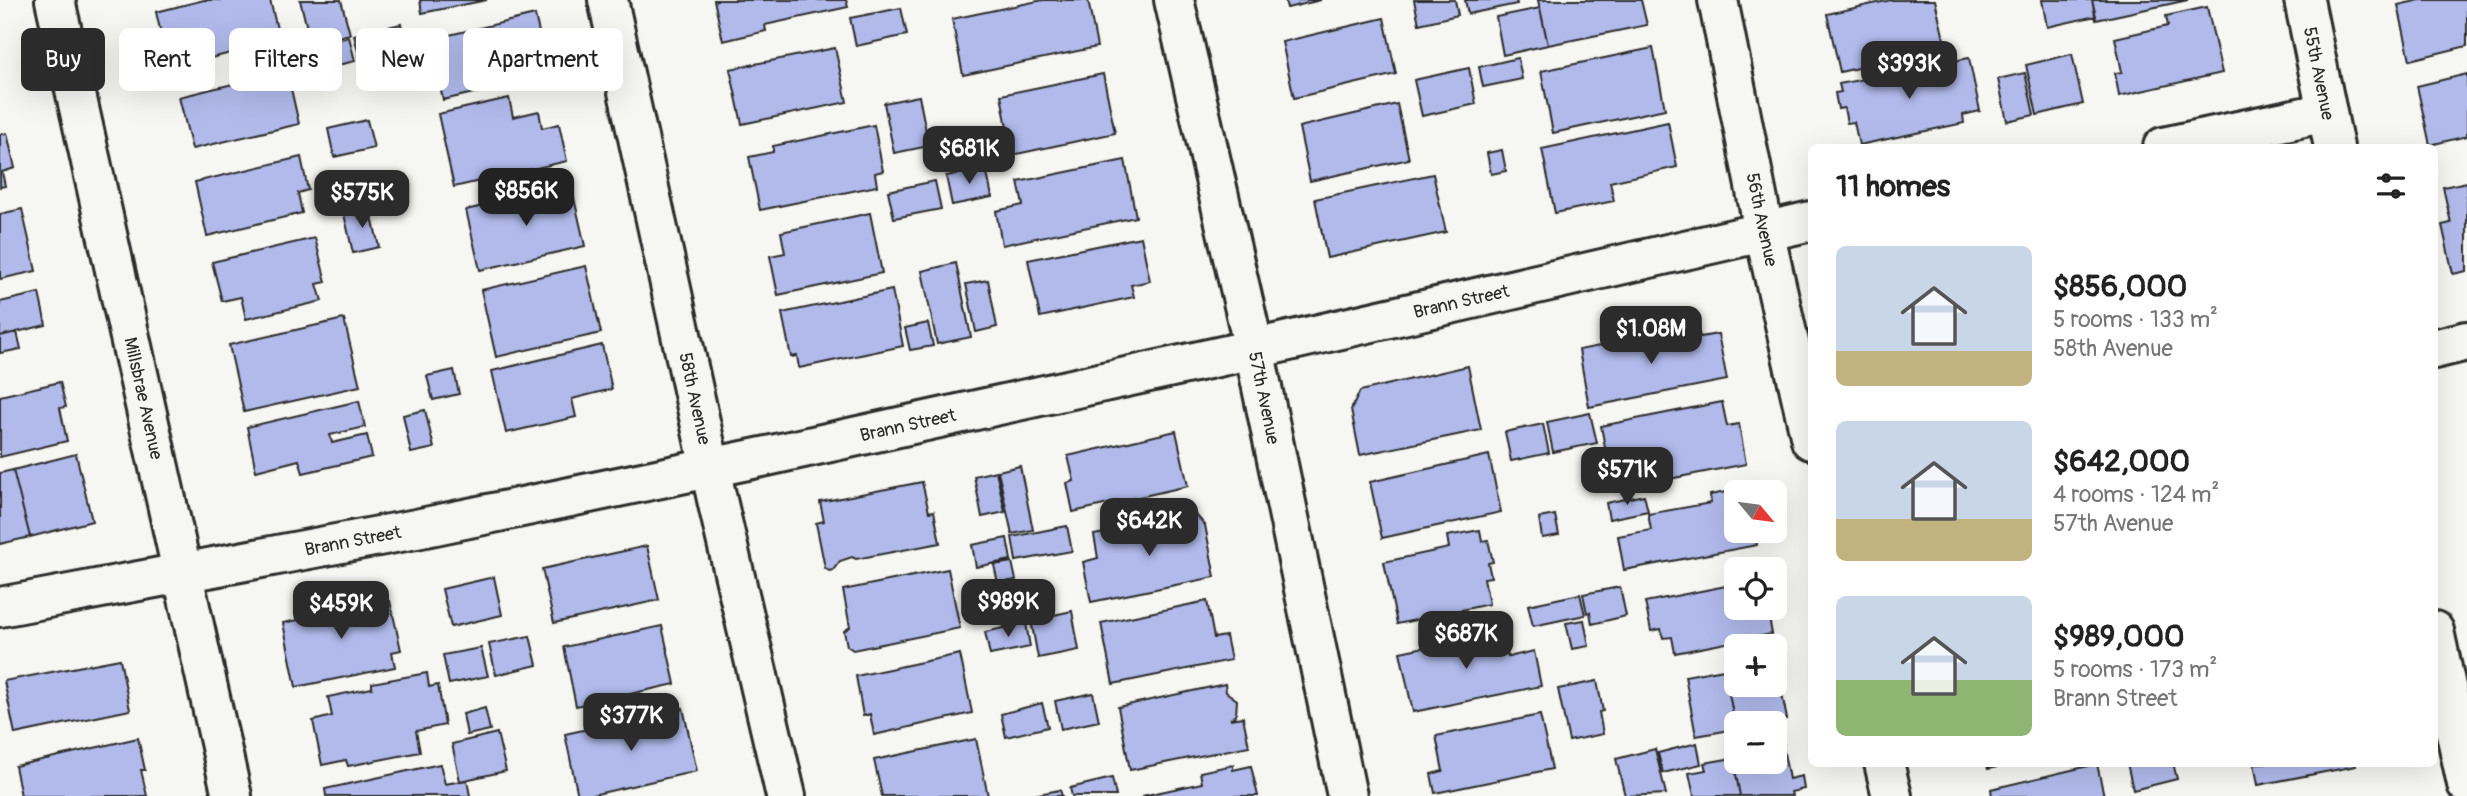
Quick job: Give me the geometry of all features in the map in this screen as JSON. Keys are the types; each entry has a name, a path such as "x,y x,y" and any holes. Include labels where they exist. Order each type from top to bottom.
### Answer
{"street":[{"name":"Millsbrae Avenue","path":"55,0 232,796"},
{"name":"58th Avenue","path":"608,0 786,796"},
{"name":"57th Avenue","path":"1174,0 1254,349 1347,796"},
{"name":"56th Avenue","path":"1718,0 1764,231 1808,427"},
{"name":"55th Avenue","path":"2304,0 2330,130"},
{"path":"2192,144 2330,130"},
{"name":"Brann Street","path":"0,607 416,529 711,468 1254,349 1808,222"},
{"path":"2438,348 2467,341"},
{"path":"2438,650 2467,785"},
{"path":"1885,767 1892,796"}],"building":[{"path":"204,0 270,0 277,28 229,28 229,54 215,57 215,28 160,28 156,12"},
{"path":"300,0 341,0 350,34 342,36 342,28 307,28"},
{"path":"420,0 487,0 422,13"},
{"path":"714,0 846,0 848,7 765,25 766,31 723,41"},
{"path":"1043,0 1088,0 1097,47 963,75 952,19"},
{"path":"1285,0 1321,0 1287,8"},
{"path":"1414,0 1455,0 1458,15 1419,24"},
{"path":"1465,0 1516,0 1517,4 1468,14"},
{"path":"1538,0 1641,0 1647,25 1548,45"},
{"path":"1891,0 1935,0 1946,48 1840,72 1827,14"},
{"path":"2042,0 2092,0 2096,16 2047,27"},
{"path":"2092,0 2188,0 2096,20"},
{"path":"2420,0 2467,0 2467,46 2410,60 2398,5"},
{"path":"2207,7 2222,73 2119,96 2115,73 2122,72 2115,38 2168,26 2166,16"},
{"path":"901,8 907,35 856,46 850,18"},
{"path":"1540,8 1548,45 1503,55 1496,17"},
{"path":"535,15 538,28 479,28"},
{"path":"1384,18 1396,74 1294,98 1282,42"},
{"path":"401,24 402,28 384,28"},
{"path":"463,32 463,91 483,91 443,100 441,91 449,91 449,35"},
{"path":"349,37 355,61 342,64 342,39"},
{"path":"835,48 847,102 742,124 730,69"},
{"path":"1653,48 1665,109 1553,133 1541,71"},
{"path":"2072,54 2083,104 2037,115 2026,65"},
{"path":"1518,58 1522,79 1483,87 1479,67"},
{"path":"1969,58 1980,111 1963,115 1964,123 1859,144 1854,122 1847,123 1844,108 1838,109 1835,93 1841,92 1839,84"},
{"path":"1469,68 1476,104 1422,116 1414,80"},
{"path":"2025,73 2034,115 2007,121 1998,79"},
{"path":"1103,74 1115,133 1012,155 1001,95"},
{"path":"2467,74 2467,136 2430,144 2417,86"},
{"path":"229,85 229,91 292,91 299,124 192,149 179,97 215,91 215,88"},
{"path":"919,96 929,146 894,153 884,103"},
{"path":"509,98 513,117 539,111 542,128 559,124 567,161 454,187 438,114"},
{"path":"1397,104 1409,159 1310,181 1299,127"},
{"path":"367,120 374,148 334,157 328,129"},
{"path":"1668,122 1677,167 1610,182 1614,201 1555,213 1542,149"},
{"path":"874,125 883,171 875,173 877,186 760,210 749,157 773,152 773,146"},
{"path":"7,133 15,168 2,172 5,186 0,187 0,134"},
{"path":"1502,150 1506,171 1491,174 1487,153"},
{"path":"301,157 308,190 298,193 302,213 207,236 195,182"},
{"path":"1125,160 1136,217 1002,245 996,211 1023,205 1018,182"},
{"path":"986,168 992,197 952,205 946,176"},
{"path":"1433,174 1446,232 1327,258 1315,199"},
{"path":"935,181 941,209 894,218 888,191"},
{"path":"2467,182 2467,271 2453,274 2442,225 2451,223 2443,187"},
{"path":"571,185 585,246 480,270 466,210"},
{"path":"370,208 379,247 353,253 344,214"},
{"path":"22,209 36,271 0,279 0,214"},
{"path":"870,213 882,273 778,295 770,256 785,253 781,232"},
{"path":"1141,237 1150,281 1131,285 1134,297 1040,317 1028,260"},
{"path":"315,238 326,282 317,284 322,301 246,319 241,297 222,301 212,262"},
{"path":"956,263 971,337 937,344 922,271"},
{"path":"586,266 601,333 496,357 481,290"},
{"path":"988,280 997,327 976,332 966,284"},
{"path":"892,290 903,346 799,368 797,356 791,357 782,313"},
{"path":"39,293 46,325 0,336 0,302"},
{"path":"344,319 360,386 244,412 229,345"},
{"path":"928,323 933,346 910,350 905,328"},
{"path":"1697,327 1700,337 1718,334 1727,380 1589,407 1579,350"},
{"path":"17,332 21,349 0,353 0,336"},
{"path":"602,345 612,389 572,399 576,417 506,433 492,371"},
{"path":"1468,366 1481,430 1360,455 1351,410 1360,391"},
{"path":"454,370 459,394 433,400 427,376"},
{"path":"60,382 66,407 60,408 67,441 0,457 0,396"},
{"path":"359,401 365,427 330,435 332,443 367,435 372,457 303,473 299,460 256,471 247,427"},
{"path":"1722,402 1727,426 1739,424 1746,464 1613,490 1601,426"},
{"path":"425,410 434,448 411,453 403,415"},
{"path":"1590,413 1597,443 1553,452 1547,422"},
{"path":"1543,424 1549,453 1511,461 1505,432"},
{"path":"1176,431 1188,486 1073,512 1067,483 1074,481 1068,456"},
{"path":"76,454 92,521 30,537 13,470"},
{"path":"1489,455 1501,512 1382,538 1370,482"},
{"path":"1020,466 1033,530 1012,534 998,471"},
{"path":"13,470 30,537 0,544 0,473"},
{"path":"996,471 1005,512 982,517 974,476"},
{"path":"922,482 929,512 934,511 940,543 856,559 852,557 840,561 833,570 825,568 816,523 824,521 820,502"},
{"path":"1724,492 1724,543 1757,545 1624,570 1618,536 1651,530 1648,514 1711,503 1710,495"},
{"path":"1644,495 1648,511 1609,519 1606,503"},
{"path":"1195,514 1205,525 1215,577 1091,602 1083,562 1098,558 1094,535"},
{"path":"1555,515 1559,535 1542,538 1539,518"},
{"path":"1067,526 1072,551 1016,561 1012,537"},
{"path":"1480,530 1482,541 1488,540 1493,562 1488,563 1491,577 1484,578 1489,604 1397,624 1384,562 1449,548 1447,536"},
{"path":"1007,538 1011,560 976,567 972,545"},
{"path":"647,546 659,600 554,623 542,569"},
{"path":"1012,562 1016,580 998,583 994,565"},
{"path":"948,569 960,628 853,650 847,646 844,631 850,627 843,590"},
{"path":"494,577 502,615 451,627 442,589"},
{"path":"1016,585 1021,608 1004,611 999,589"},
{"path":"1724,586 1724,620 1769,620 1772,634 1724,634 1724,643 1675,653 1672,637 1663,638 1661,629 1651,631 1645,602"},
{"path":"1620,587 1626,616 1592,624 1583,594"},
{"path":"1580,594 1585,615 1533,626 1528,605"},
{"path":"344,596 347,610 390,601 401,650 392,652 395,667 296,687 283,623 308,618 304,604"},
{"path":"1207,601 1214,638 1226,636 1231,660 1113,684 1101,623"},
{"path":"1072,611 1079,650 1038,658 1031,620"},
{"path":"1584,620 1589,646 1572,649 1566,623"},
{"path":"1026,623 1030,647 990,655 985,632"},
{"path":"662,626 675,684 576,706 564,647"},
{"path":"1503,631 1508,657 1534,651 1541,686 1413,712 1400,652"},
{"path":"530,636 537,665 496,675 489,644"},
{"path":"481,648 488,676 449,684 443,655"},
{"path":"960,654 972,713 874,735 870,714 863,716 856,676"},
{"path":"120,659 130,710 15,734 4,681"},
{"path":"1724,669 1724,697 1730,697 1732,711 1724,711 1724,731 1696,736 1685,676"},
{"path":"427,673 429,687 438,685 445,725 416,731 420,752 348,766 346,760 322,765 313,721 332,716 328,697 372,688 372,683"},
{"path":"1597,681 1603,711 1599,712 1603,734 1569,741 1558,689"},
{"path":"1225,684 1226,692 1237,700 1236,715 1230,719 1243,717 1249,746 1130,770 1118,707"},
{"path":"1093,693 1099,721 1061,729 1055,701"},
{"path":"1730,697 1783,697 1785,711 1732,711"},
{"path":"1042,703 1048,727 1006,737 1001,714"},
{"path":"485,708 490,730 467,735 463,714"},
{"path":"683,708 697,771 578,796 565,734"},
{"path":"1540,715 1552,769 1435,793 1431,774 1443,771 1436,736"},
{"path":"497,733 506,771 460,781 452,744"},
{"path":"138,738 147,796 21,796 15,766"},
{"path":"976,739 988,796 882,796 874,760"},
{"path":"1697,743 1701,764 1663,773 1658,753"},
{"path":"1655,749 1666,794 1625,796 1616,759"},
{"path":"1724,760 1724,774 1736,774 1740,796 1694,796 1689,773 1706,770 1704,763"},
{"path":"440,764 445,784 467,780 470,796 326,796 325,789"},
{"path":"1233,765 1233,770 1251,766 1258,796 1142,796 1202,783 1200,772"},
{"path":"2084,767 2098,767 2104,796 1992,796 1991,789"},
{"path":"2128,767 2174,767 2177,779 2133,790"},
{"path":"2255,767 2351,767 2258,785"},
{"path":"1787,769 1789,779 1802,776 1804,789 1791,792 1792,796 1740,796 1736,774 1787,774"},
{"path":"1112,778 1116,796 1072,796 1070,788"},
{"path":"1060,790 1062,796 1028,796"}]}
